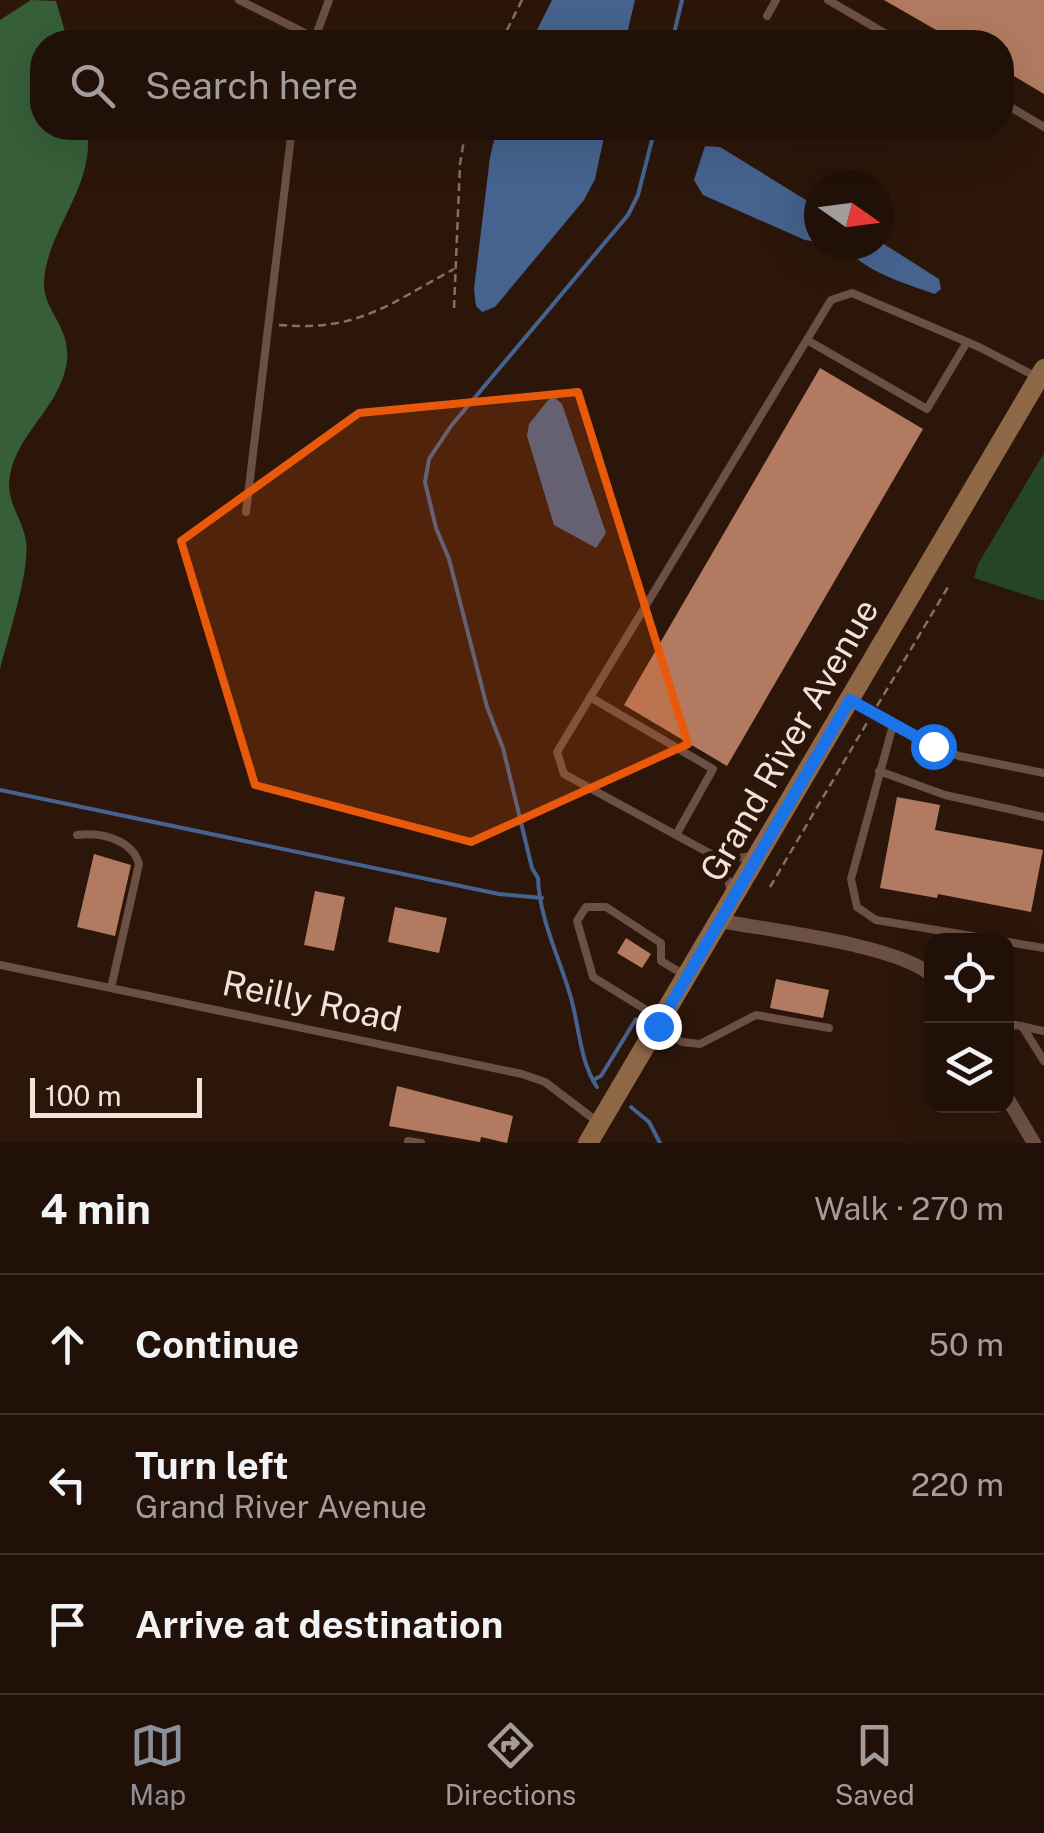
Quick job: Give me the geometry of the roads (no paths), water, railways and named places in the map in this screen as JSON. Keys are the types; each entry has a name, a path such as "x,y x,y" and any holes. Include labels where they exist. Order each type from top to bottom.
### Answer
{"main road":[{"name":"Grand River Avenue","path":"588,1143 1041,374"}],"street":[{"path":"720,920 870,950 924,969"},
{"path":"1014,1109 1034,1143"}],"lane":[{"path":"239,0 295,30"},
{"path":"318,30 329,0"},
{"path":"768,16 776,0"},
{"path":"828,0 879,30"},
{"path":"1014,109 1044,127"},
{"path":"246,512 291,140"},
{"path":"759,854 722,860 564,774 558,752 831,300 852,293 1041,374"},
{"path":"807,340 927,409 966,342"},
{"path":"590,698 713,770 676,835"},
{"path":"850,700 958,756 1044,774"},
{"path":"893,725 851,879 857,907 876,920 1044,948"},
{"path":"879,771 977,804 1044,817"},
{"path":"77,836 90,834 121,842 136,855 139,864 111,988"},
{"path":"722,860 734,898"},
{"path":"687,976 661,961 661,943 606,908 586,907 577,922 593,977 660,1022 682,1042 700,1044 756,1015 829,1028"},
{"name":"Reilly Road","path":"0,965 522,1074 545,1082 600,1123"},
{"path":"1014,1026 1044,1030"},
{"path":"1022,1026 1044,1061"},
{"path":"408,1141 422,1143"}],"water":[{"path":"552,0 635,0 628,30 537,30"},
{"path":"494,140 603,140 595,179 584,200 495,307 482,312 476,306 474,289"},
{"path":"705,146 720,147 804,199 804,240 703,195 694,180"},
{"path":"894,250 939,279 941,289 935,294 859,260 894,260"},
{"path":"552,395 562,404 606,533 596,548 554,525 527,436 529,424"}],"waterway":[{"path":"675,30 682,0"},
{"path":"597,1087 583,1055 503,748 487,707 425,482 429,459 451,426 628,215 638,195 652,140"},
{"path":"0,790 499,894 542,898"},
{"path":"593,1080 601,1076 636,1019"},
{"path":"631,1107 649,1122 660,1143"}]}
